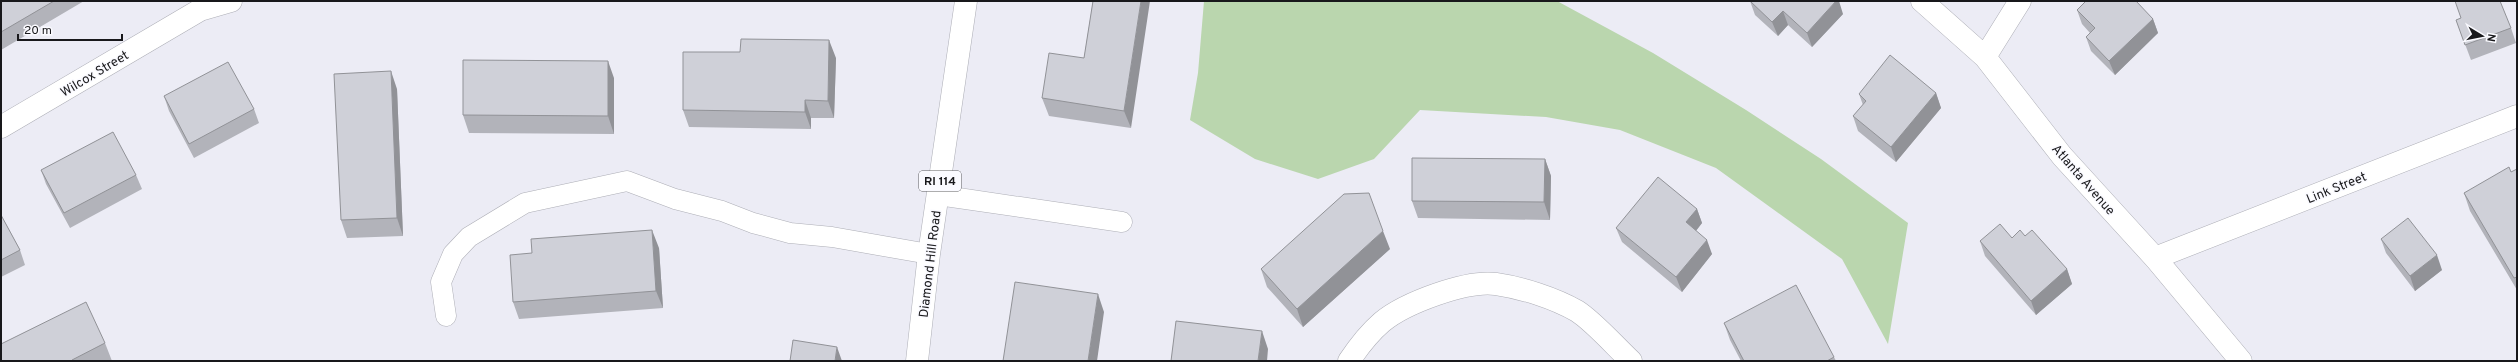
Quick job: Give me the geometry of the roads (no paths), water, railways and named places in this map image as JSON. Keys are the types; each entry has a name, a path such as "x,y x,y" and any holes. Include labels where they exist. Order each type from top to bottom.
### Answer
{"street":[{"name":"Wilcox Street","path":"1,127 200,10 231,1"},
{"name":"Diamond Hill Road","path":"918,361 929,254 966,1"},
{"name":"Atlanta Avenue","path":"1922,1 1984,58 2062,156 2155,258 2241,361"},
{"path":"1984,58 2020,1"},
{"name":"Link Street","path":"2155,258 2517,116"},
{"path":"1349,361 1362,341 1384,321 1406,308 1459,287 1495,284 1538,295 1578,312 1631,361"}],"lane":[{"path":"446,316 441,282 453,254 469,237 525,203 627,181 675,199 722,211 754,223 790,233 832,237 929,254"},
{"path":"938,195 1122,222"}]}
